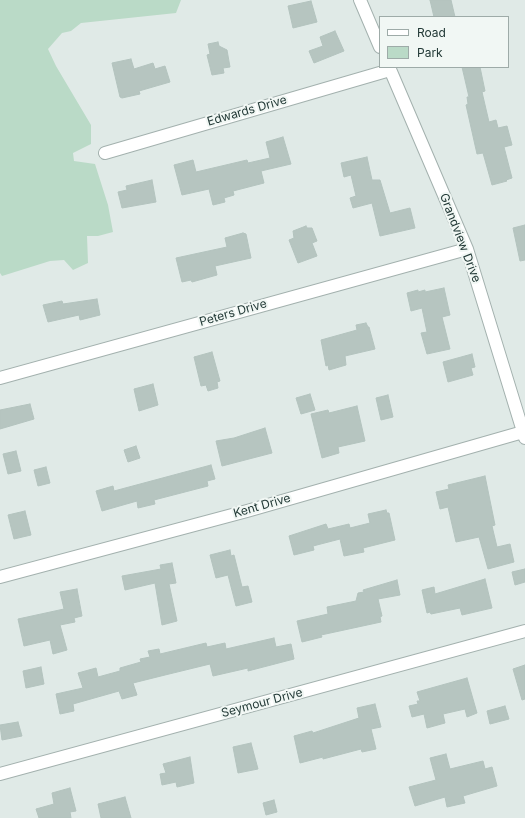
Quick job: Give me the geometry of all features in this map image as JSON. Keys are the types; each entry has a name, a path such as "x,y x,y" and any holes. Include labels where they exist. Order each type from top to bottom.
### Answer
{"street":[{"path":"360,0 379,45"},
{"name":"Edwards Drive","path":"105,153 390,68"},
{"name":"Grandview Drive","path":"390,68 467,249 524,435"},
{"name":"Peters Drive","path":"0,378 467,249"},
{"name":"Kent Drive","path":"0,577 524,435"},
{"name":"Seymour Drive","path":"0,774 525,631"}],"green space":[{"path":"0,0 181,0 176,13 81,23 71,31 62,33 48,49 56,66 91,125 91,144 73,153 74,161 95,164 108,205 113,232 98,236 87,236 88,263 73,270 64,260 50,261 2,276 0,273"}],"building":[{"path":"430,0 451,0 455,16 434,16"},
{"path":"311,1 317,22 293,28 288,6"},
{"path":"335,31 344,51 314,63 309,51 323,46 320,37"},
{"path":"218,42 219,46 227,50 230,67 223,68 224,73 212,75 207,55 210,54 208,44"},
{"path":"131,59 134,69 153,63 155,69 165,66 170,82 139,91 140,94 122,98 120,97 112,63"},
{"path":"462,68 480,68 485,91 482,92 489,122 496,120 498,128 507,126 512,145 504,147 512,178 506,180 507,181 492,185 483,153 477,154 466,105 468,104 467,97 469,97"},
{"path":"283,137 291,164 261,171 264,183 233,191 234,195 224,198 225,202 213,205 209,189 182,195 174,165 193,160 196,172 247,160 248,163 270,158 266,142"},
{"path":"367,157 372,180 380,180 390,213 410,208 415,228 380,236 372,203 353,208 350,198 356,196 351,175 344,177 341,163"},
{"path":"152,180 156,202 122,208 118,192 127,190 126,186"},
{"path":"525,225 525,260 520,261 513,228"},
{"path":"306,226 307,228 312,228 317,241 312,243 317,256 298,263 289,240 294,238 293,231"},
{"path":"243,233 246,234 251,258 215,266 217,275 192,282 191,280 182,282 176,258 227,247 225,238"},
{"path":"444,288 450,315 442,317 450,349 427,354 421,333 427,332 422,308 411,311 407,293 418,290 418,292 425,290 425,292"},
{"path":"97,299 100,315 80,320 79,315 48,322 43,305 62,301 63,304"},
{"path":"366,323 369,327 375,349 345,356 346,365 329,370 328,365 326,366 321,340 357,330 356,325"},
{"path":"212,352 220,381 217,382 218,388 208,391 206,385 201,386 194,357"},
{"path":"472,354 475,367 471,368 473,375 448,382 443,362"},
{"path":"153,384 158,405 139,411 134,389"},
{"path":"310,394 315,410 301,414 296,398"},
{"path":"388,395 393,417 381,420 376,398"},
{"path":"30,404 34,419 0,429 0,410"},
{"path":"357,406 365,441 338,447 339,453 322,458 311,414 328,410 329,413"},
{"path":"265,428 272,453 222,466 216,441 234,438"},
{"path":"136,446 140,458 128,462 124,450"},
{"path":"16,451 21,471 8,474 3,454"},
{"path":"211,465 215,479 207,481 208,486 154,500 155,504 138,508 137,501 102,511 96,491 113,486 114,491"},
{"path":"46,467 50,483 38,486 34,470"},
{"path":"485,476 495,525 492,526 497,547 510,544 514,562 488,569 479,537 456,542 448,507 440,509 436,492 449,489 448,485"},
{"path":"386,510 387,513 389,513 395,540 363,548 364,552 344,556 340,539 313,546 314,550 294,555 289,536 326,524 328,529 349,524 350,528 370,523 368,514"},
{"path":"25,511 31,535 14,539 8,515"},
{"path":"230,550 231,556 234,555 242,587 248,586 252,602 236,606 228,575 216,578 210,555"},
{"path":"172,563 176,583 169,584 177,621 162,625 155,583 125,590 122,576 161,569 160,565"},
{"path":"525,569 525,582 515,585 512,572"},
{"path":"485,579 492,608 462,615 460,608 431,614 430,612 427,613 422,590 434,587 435,594"},
{"path":"397,580 400,595 378,599 382,616 380,617 381,622 321,635 322,637 302,642 297,621 328,614 327,607 356,601 358,593 364,592 363,590"},
{"path":"77,589 82,616 74,618 75,622 60,625 67,650 53,654 50,640 24,646 18,619 64,609 60,592"},
{"path":"274,638 276,647 291,644 294,659 248,671 248,668 213,676 210,664 133,683 137,695 122,699 119,691 73,704 74,711 60,714 56,694 83,688 78,673 96,668 98,677 120,671 120,668 141,662 140,659 150,657 148,651 159,649 160,654 206,643 207,647 225,643 226,649"},
{"path":"525,665 525,699 522,700 513,669"},
{"path":"41,667 44,684 26,688 23,671"},
{"path":"467,678 477,713 467,717 465,709 443,714 445,723 427,728 424,714 412,717 409,706 418,704 417,701 420,701 417,692"},
{"path":"375,704 381,727 371,729 376,749 362,752 361,749 323,759 323,757 300,763 294,736 312,731 313,733 359,718 357,708"},
{"path":"505,706 509,719 490,724 487,711"},
{"path":"18,722 22,736 2,740 0,725"},
{"path":"251,743 258,769 238,773 233,747"},
{"path":"446,754 450,769 483,761 485,769 492,767 497,786 463,796 465,803 447,807 445,797 415,806 409,787 436,780 430,758"},
{"path":"190,757 194,783 177,787 176,782 162,785 160,774 166,773 163,764"},
{"path":"70,788 76,811 70,812 71,818 39,818 36,809 54,804 52,793"},
{"path":"125,797 131,818 101,818 98,804"},
{"path":"274,800 277,812 266,815 263,803"}]}
